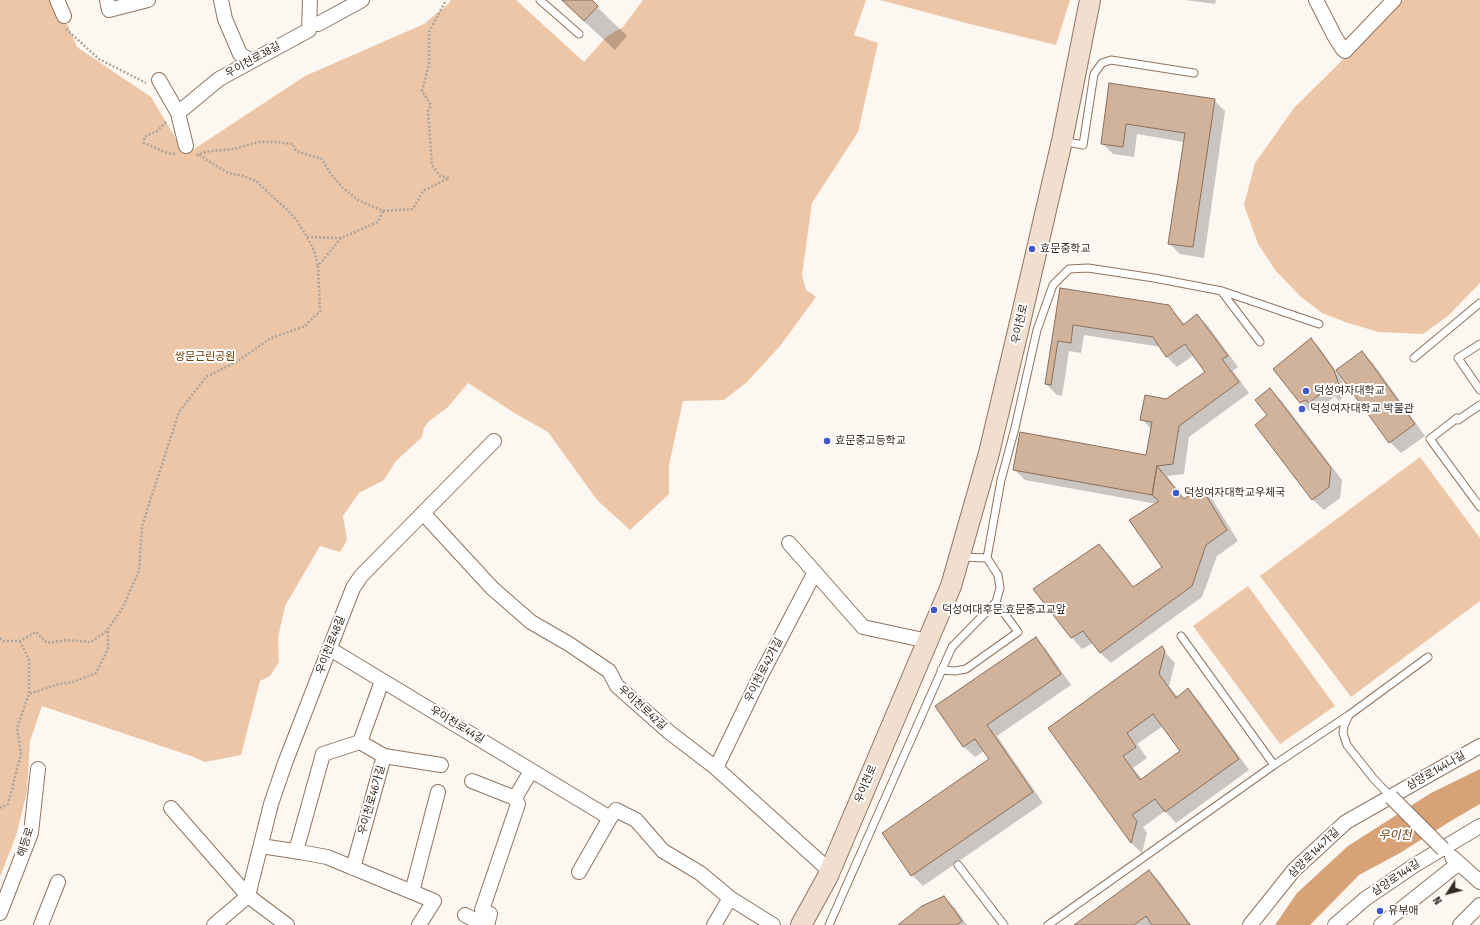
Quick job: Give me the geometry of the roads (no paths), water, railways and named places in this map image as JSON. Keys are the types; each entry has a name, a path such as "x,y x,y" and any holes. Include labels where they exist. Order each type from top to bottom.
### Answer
{"street":[{"path":"57,0 65,22"},
{"path":"107,0 109,10 148,0"},
{"path":"221,0 225,19 240,54 251,61"},
{"name":"우이천로38길","path":"173,117 219,79 309,30 310,0"},
{"path":"318,24 362,0"},
{"name":"우이천로","path":"801,925 830,871 951,586 989,453 1035,262 1062,141 1090,0"},
{"path":"1316,0 1335,37 1345,51 1394,0"},
{"path":"154,84 173,117 185,152"},
{"name":"우이천로48길","path":"248,896 271,804 285,763 353,588 361,576 494,441"},
{"name":"우이천로42길","path":"423,513 492,588 531,622 569,644 609,671 617,686 669,732 716,768 830,871"},
{"path":"789,543 863,627 928,641"},
{"name":"우이천로42가길","path":"716,768 761,675 815,572"},
{"name":"우이천로44길","path":"330,649 610,818"},
{"path":"296,851 322,754 360,742 382,681"},
{"name":"우이천로46가길","path":"353,868 384,756 360,742"},
{"name":"삼양로144나길","path":"1391,797 1480,746"},
{"path":"384,756 441,765"},
{"name":"해등로","path":"0,913 31,833 38,769"},
{"path":"515,798 530,771"},
{"path":"465,915 486,925 490,914 482,910 518,804 515,798 472,781"},
{"path":"412,892 438,792"},
{"path":"1391,797 1480,882"},
{"name":"삼양로144가길","path":"1250,925 1294,870 1346,822 1391,797"},
{"path":"171,808 248,896 287,925"},
{"path":"579,872 616,810 636,820 663,850 700,873 730,898 773,925"},
{"name":"삼양로144길","path":"1335,925 1365,899 1415,865 1480,826"},
{"path":"261,846 326,857 434,900 418,925"},
{"path":"1381,925 1459,863"},
{"path":"41,925 58,882"},
{"path":"214,925 248,896"},
{"path":"714,925 730,898"},
{"path":"1460,925 1480,905"}],"lane":[{"path":"540,0 579,34"},
{"path":"1062,141 1083,145 1094,74 1102,63 1111,60 1194,73"},
{"path":"829,925 952,646 996,602 1000,588 998,575 987,558 1001,480 1015,428 1037,330 1053,285 1070,269 1088,268 1154,278 1222,291 1319,324"},
{"path":"1222,291 1260,342"},
{"path":"1414,358 1480,303"},
{"path":"1480,344 1458,358 1480,390"},
{"path":"1480,405 1430,439 1480,508"},
{"path":"959,557 987,558"},
{"path":"941,670 955,671 966,669 1018,632 996,602"},
{"path":"1181,636 1274,765"},
{"path":"1048,925 1274,765 1349,715 1428,657"},
{"path":"1349,715 1344,726 1343,733 1346,745 1391,797"},
{"path":"958,865 1004,925"}],"water":[{"name":"우이천","path":"1480,769 1480,804 1400,853 1359,875 1310,925 1275,925 1297,893 1348,846 1431,793"}],"place":[{"name":"효문중학교","path":"1032,249"},
{"name":"덕성여자대학교","path":"1306,391"},
{"name":"덕성여자대학교 박물관","path":"1302,409"},
{"name":"효문중고등학교","path":"827,441"},
{"name":"덕성여자대학교우체국","path":"1176,493"},
{"name":"덕성여대후문.효문중고교앞","path":"934,610"},
{"name":"유부애","path":"1380,911"}],"park label":[{"name":"쌍문근린공원","path":"205,357"}]}
